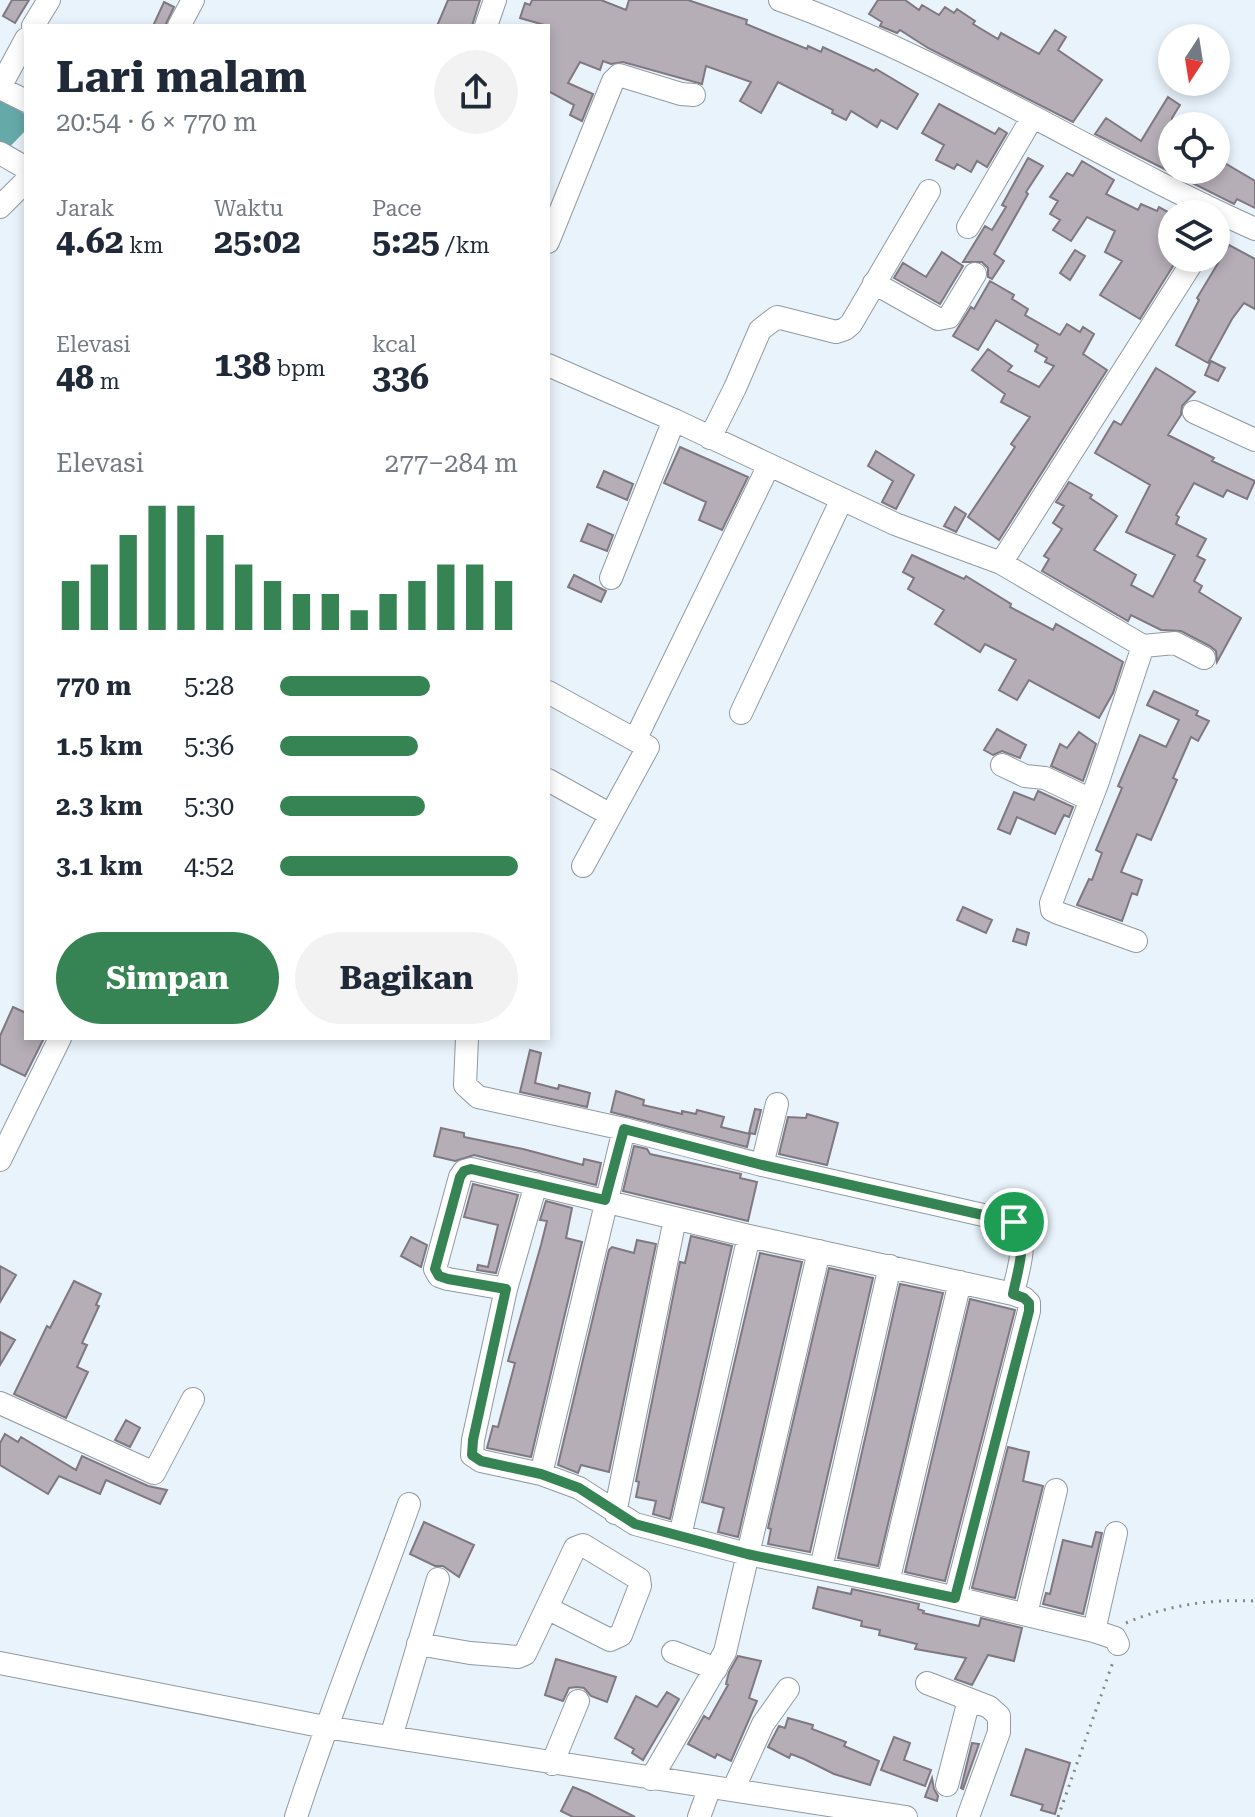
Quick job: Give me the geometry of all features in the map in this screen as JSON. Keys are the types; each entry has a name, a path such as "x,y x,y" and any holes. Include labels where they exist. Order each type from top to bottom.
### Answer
{"street":[{"path":"34,24 49,0"},
{"path":"180,24 193,0"},
{"path":"487,24 495,0"},
{"path":"780,0 885,42 1183,200"},
{"path":"24,43 0,87 24,100"},
{"path":"550,237 613,81 619,75 694,95"},
{"path":"968,227 1032,118"},
{"path":"0,153 24,167"},
{"path":"0,207 24,183"},
{"path":"710,438 760,330 777,317 836,332 845,329 851,324 929,191"},
{"path":"1230,223 1255,229"},
{"path":"1001,563 1186,272"},
{"path":"874,283 938,319 944,319 949,317 975,274"},
{"path":"550,366 674,420 768,467 895,524 1001,563 1143,646 1175,643 1204,658"},
{"path":"1194,412 1255,440"},
{"path":"611,578 674,420"},
{"path":"635,740 768,467"},
{"path":"741,713 842,499"},
{"path":"1136,941 1052,910 1051,903 1091,800 1143,646"},
{"path":"550,693 648,747 583,866"},
{"path":"1002,765 1025,776 1045,778 1091,800"},
{"path":"550,781 611,815"},
{"path":"3,1145 59,1040"},
{"path":"467,1040 465,1085 478,1097 1014,1222 1023,1240 1013,1294"},
{"path":"762,1165 777,1104"},
{"path":"541,1474 624,1129"},
{"path":"506,1289 448,1279 439,1276 435,1269 464,1171 471,1169 1024,1298 1029,1303 1029,1311 955,1598"},
{"path":"536,1184 506,1289 473,1440 472,1455 481,1461 541,1474 579,1488 635,1524 747,1554 1026,1614 1107,1637 1116,1533"},
{"path":"615,1513 675,1219"},
{"path":"680,1536 749,1236"},
{"path":"651,1779 725,1652 819,1251"},
{"path":"821,1568 890,1266"},
{"path":"888,1582 960,1282"},
{"path":"0,1403 154,1473 193,1399"},
{"path":"1026,1614 1056,1490"},
{"path":"296,1817 325,1727 348,1673 409,1504"},
{"path":"418,1644 470,1653 518,1657 525,1654 575,1548 583,1545 639,1579 640,1586 621,1635 616,1639 610,1640 547,1608"},
{"path":"391,1737 438,1579"},
{"path":"673,1652 716,1669"},
{"path":"0,1663 325,1727 906,1817"},
{"path":"927,1683 989,1707 999,1716 999,1732 968,1817"},
{"path":"699,1817 722,1789 788,1689"},
{"path":"947,1785 969,1700"},
{"path":"552,1764 578,1701"}],"path":[{"path":"1058,1817 1107,1637 1149,1613 1196,1602 1255,1601"}],"water":[{"path":"0,98 24,114 24,132 0,157"}],"building":[{"path":"12,0 29,0 15,23 3,16"},
{"path":"448,0 480,0 473,24 438,24"},
{"path":"532,0 601,0 626,10 629,0 688,0 747,20 746,24 807,49 808,46 821,52 823,47 874,71 876,69 918,94 897,129 881,120 877,127 851,111 846,120 778,82 761,113 740,101 751,82 706,66 702,84 623,62 611,64 603,61 600,70 580,62 568,83 593,94 582,121 570,115 574,105 550,92 550,24 520,18 525,3 530,5"},
{"path":"878,0 905,0 919,10 922,5 939,15 945,7 954,13 957,9 975,21 973,24 998,39 1001,33 1039,54 1055,30 1066,37 1058,50 1102,80 1073,122 928,48 900,30 897,33 880,26 882,22 869,14"},
{"path":"164,2 174,7 166,24 154,24"},
{"path":"1168,97 1180,105 1176,112 1159,112"},
{"path":"939,104 995,134 999,128 1007,133 987,167 977,161 971,172 957,164 954,169 936,160 944,145 922,133"},
{"path":"1158,113 1158,166 1095,134 1106,118 1141,141"},
{"path":"1028,158 1043,166 994,254 1004,261 992,279 988,277 988,268 982,262 963,262 985,226 992,230"},
{"path":"1082,161 1114,180 1106,194 1138,210 1141,204 1158,209 1158,272 1169,272 1140,319 1100,295 1122,261 1105,252 1115,231 1087,217 1071,241 1053,230 1060,220 1050,214 1058,201 1050,197 1067,173 1073,176"},
{"path":"1230,166 1255,181 1255,208 1237,199 1234,204 1194,184 1230,184"},
{"path":"1230,246 1255,259 1255,309 1244,303 1208,363 1176,345 1199,300 1197,298 1213,272 1230,272"},
{"path":"1075,250 1085,256 1070,280 1060,273"},
{"path":"942,252 963,266 940,304 894,278 903,263 926,277"},
{"path":"990,281 1014,295 1012,299 1028,309 1025,315 1060,335 1067,324 1080,332 1083,327 1094,334 1083,354 1107,370 999,540 968,517 1015,447 1011,444 1030,417 1001,402 1005,394 972,370 988,349 1012,366 1008,371 1039,387 1054,366 1045,362 1047,358 1035,351 1038,345 996,320 978,350 953,336"},
{"path":"1211,361 1225,368 1218,381 1205,375"},
{"path":"1156,368 1195,392 1182,406 1181,415 1168,435 1214,458 1212,461 1255,481 1247,499 1227,490 1223,497 1194,483 1176,515 1179,517 1176,524 1206,539 1197,556 1205,560 1194,581 1202,586 1199,592 1241,618 1217,662 1216,651 1210,646 1181,631 1161,630 1131,615 1128,621 1042,571 1049,559 1044,556 1062,529 1053,523 1064,506 1056,502 1069,482 1092,495 1090,498 1117,516 1094,550 1136,575 1131,585 1153,597 1175,555 1126,532 1150,485 1095,453 1114,421 1121,425"},
{"path":"680,447 748,477 722,530 699,520 706,502 664,483"},
{"path":"876,451 914,475 896,509 882,502 893,481 868,466"},
{"path":"604,471 633,484 627,500 597,487"},
{"path":"955,507 966,514 956,532 944,526"},
{"path":"588,524 613,535 607,551 581,541"},
{"path":"912,555 964,579 966,576 1011,604 1010,607 1053,630 1056,624 1123,662 1113,693 1099,718 1029,680 1017,700 999,690 1016,660 985,644 980,652 935,624 944,610 908,589 914,578 903,572"},
{"path":"574,575 606,591 601,602 568,587"},
{"path":"1154,691 1198,711 1196,715 1209,721 1198,741 1191,737 1173,778 1177,780 1151,840 1137,834 1121,872 1142,880 1137,895 1132,893 1122,921 1077,905 1089,879 1092,880 1102,853 1096,850 1140,735 1166,747 1179,720 1147,705"},
{"path":"997,729 1026,745 1020,758 1002,751 993,755 984,750"},
{"path":"1079,732 1096,744 1083,781 1051,766 1060,744 1067,748"},
{"path":"1038,791 1073,807 1069,817 1064,815 1055,834 1017,817 1010,834 998,829 1014,792 1034,800"},
{"path":"963,907 992,920 986,933 957,920"},
{"path":"1017,929 1029,933 1026,945 1013,941"},
{"path":"13,1007 24,1012 24,1040 43,1040 25,1076 0,1064 0,1036"},
{"path":"530,1050 541,1053 535,1083 590,1093 587,1107 520,1092"},
{"path":"616,1091 644,1100 643,1105 682,1114 682,1111 696,1114 697,1110 724,1117 721,1127 750,1134 747,1147 611,1112"},
{"path":"755,1109 761,1110 755,1134 749,1133"},
{"path":"807,1114 838,1123 827,1165 779,1154 788,1117 806,1118"},
{"path":"441,1128 464,1133 464,1137 583,1165 584,1159 601,1163 596,1185 474,1155 455,1161 434,1156"},
{"path":"634,1146 647,1149 650,1154 741,1174 740,1178 757,1182 748,1221 623,1191"},
{"path":"473,1184 518,1195 496,1273 477,1270 478,1265 488,1267 498,1225 464,1217"},
{"path":"546,1201 572,1208 566,1238 582,1242 531,1457 487,1448 493,1426 498,1427 515,1363 508,1361 547,1221 540,1220"},
{"path":"691,1236 732,1246 670,1519 653,1514 656,1501 636,1497 639,1482 636,1481 680,1262 685,1263"},
{"path":"411,1237 427,1245 421,1267 401,1256"},
{"path":"637,1240 656,1244 609,1472 581,1465 578,1473 558,1465 609,1250 612,1247 634,1253"},
{"path":"760,1253 802,1262 738,1537 718,1532 724,1508 702,1502"},
{"path":"0,1266 16,1275 0,1302"},
{"path":"829,1268 873,1278 810,1552 768,1544 771,1529 768,1528"},
{"path":"74,1281 101,1294 96,1305 99,1306 82,1343 87,1345 77,1367 88,1372 66,1418 14,1394 47,1326 50,1328"},
{"path":"900,1284 943,1293 878,1566 838,1558"},
{"path":"970,1299 1015,1310 945,1581 905,1572"},
{"path":"0,1332 15,1340 0,1365"},
{"path":"126,1420 140,1428 130,1447 115,1440"},
{"path":"5,1434 18,1442 21,1437 76,1470 82,1456 148,1486 167,1490 160,1504 106,1480 100,1494 59,1476 48,1494 0,1465 0,1443"},
{"path":"1008,1447 1029,1452 1023,1481 1043,1486 1015,1598 972,1588"},
{"path":"424,1522 474,1545 459,1577 443,1566 435,1566 410,1554"},
{"path":"1096,1532 1102,1533 1083,1614 1043,1604 1046,1593 1050,1594 1063,1540 1092,1547"},
{"path":"818,1587 851,1594 852,1589 919,1604 918,1609 923,1613 979,1626 981,1618 1022,1628 1014,1661 988,1655 972,1685 955,1679 966,1658 915,1649 917,1644 879,1635 880,1630 861,1626 862,1621 813,1608"},
{"path":"738,1656 761,1661 749,1698 757,1701 731,1761 717,1754 715,1758 688,1744 704,1716 709,1719 728,1685 729,1672"},
{"path":"556,1659 616,1677 607,1702 577,1687 569,1688 563,1701 545,1695"},
{"path":"667,1692 679,1699 643,1760 632,1753 634,1749 615,1738 636,1696 657,1707"},
{"path":"788,1718 813,1725 812,1729 846,1742 844,1746 879,1761 870,1785 834,1774 791,1754 789,1758 768,1747 779,1726 785,1728"},
{"path":"894,1737 910,1743 904,1760 931,1770 925,1786 881,1770"},
{"path":"972,1743 979,1744 963,1789 961,1788"},
{"path":"1026,1749 1070,1763 1055,1814 1041,1810 1043,1805 1011,1795"},
{"path":"932,1778 938,1796 937,1801 925,1797"},
{"path":"573,1787 635,1817 573,1817 561,1811"}],"route":[{"path":"624,1129 762,1165 1014,1222 1023,1240 1013,1294 1029,1303 1029,1311 955,1598 747,1554 635,1524 579,1488 541,1474 481,1461 472,1455 506,1289 448,1279 439,1276 435,1269 464,1171 471,1169 605,1200 624,1129"}]}
